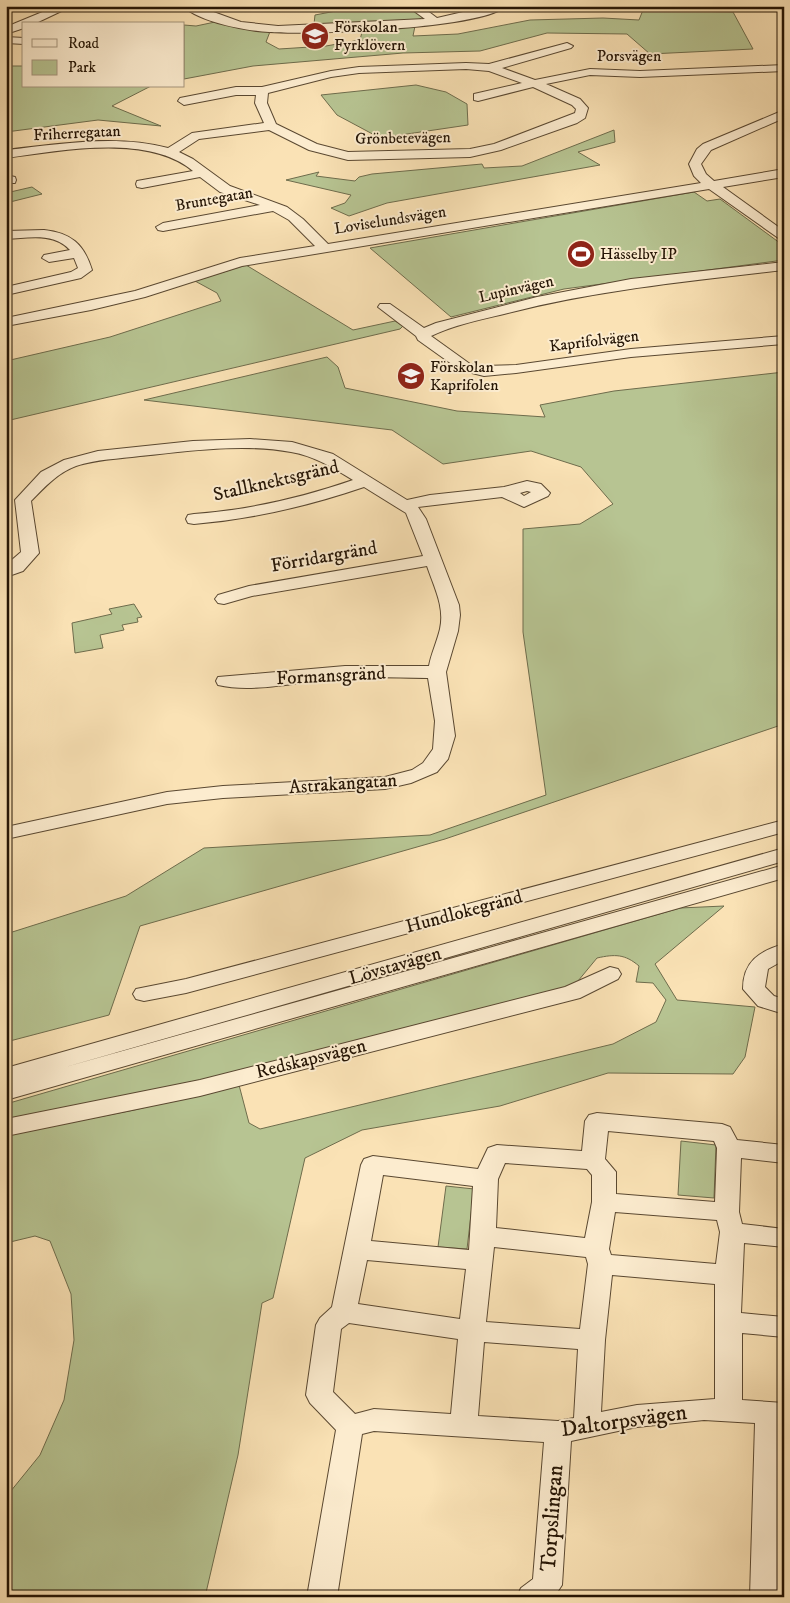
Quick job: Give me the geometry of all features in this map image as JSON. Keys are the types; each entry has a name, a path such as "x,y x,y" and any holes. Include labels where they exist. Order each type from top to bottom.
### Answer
{"street":[{"path":"29,22 67,6"},
{"path":"188,6 218,20 260,28 375,26 433,20 488,11 501,6"},
{"path":"412,6 433,20"},
{"path":"720,6 783,6"},
{"path":"6,31 22,25"},
{"path":"6,40 22,41"},
{"path":"490,68 551,49 567,46"},
{"path":"184,101 236,90 262,91 331,74 359,70 466,66 490,68 534,83"},
{"name":"Porsvägen","path":"478,97 590,72 640,74 784,68"},
{"name":"Grönbetevägen","path":"271,126 313,147 348,156 470,153 497,147 573,120 580,115 582,108 576,102 534,83"},
{"path":"170,153 196,136 271,126 261,103 262,91"},
{"path":"784,114 703,149 695,164 700,176 711,186 784,238"},
{"name":"Friherregatan","path":"6,154 91,145 132,146 170,153 197,166 210,181 227,190 288,213 325,248"},
{"path":"142,184 202,174"},
{"name":"Loviselundsvägen","path":"6,322 91,306 140,294 240,262 784,174"},
{"name":"Bruntegatan","path":"163,227 272,207"},
{"path":"6,235 49,234 63,236 70,240 85,270 76,275 6,291"},
{"path":"49,258 78,253"},
{"name":"Lupinvägen","path":"423,334 441,326 537,301 631,283 784,266"},
{"path":"385,307 423,334"},
{"name":"Kaprifolvägen","path":"423,334 423,337 437,349 465,367 484,371 516,369 631,353 784,340"},
{"name":"Astrakangatan","path":"6,833 167,798 223,792 385,783 409,779 428,770 441,756 446,745 445,716 437,672 453,619 450,605 431,560 418,519 406,505 327,457 292,447 250,444 193,446 98,456 70,463 47,475 14,499"},
{"name":"Stallknektsgränd","path":"194,519 217,518 281,506 332,493 367,481"},
{"path":"406,505 430,500 505,492"},
{"path":"6,572 16,567 30,553 14,499"},
{"name":"Förridargränd","path":"224,599 249,591 431,560"},
{"name":"Formansgränd","path":"225,681 256,681 345,672 437,672"},
{"name":"Hundlokegränd","path":"144,994 195,984 784,826"},
{"name":"Lövstavägen","path":"6,1076 784,854"},
{"name":"Lövstavägen","path":"6,1092 784,871"},
{"path":"784,951 760,962 752,973 754,989 766,1001 784,1007"},
{"name":"Redskapsvägen","path":"6,1128 200,1088 562,996 610,974"},
{"path":"592,1161 597,1121 722,1133 729,1148 729,1411"},
{"path":"729,1148 784,1154"},
{"path":"464,1426 486,1179 497,1154 592,1161 604,1172 604,1202 592,1340 587,1426"},
{"path":"322,1597 350,1426 319,1395 329,1325 344,1312 372,1165 486,1179"},
{"path":"604,1202 729,1222 784,1238"},
{"path":"356,1249 481,1249 599,1257 728,1275"},
{"path":"344,1312 472,1331 592,1340"},
{"path":"729,1322 784,1327"},
{"name":"Daltorpsvägen","path":"350,1426 374,1420 558,1432 637,1416 704,1410 776,1414"},
{"path":"765,1597 776,1414"},
{"name":"Torpslingan","path":"531,1597 547,1585 558,1432"}],"green space":[{"path":"334,6 404,6 425,16 416,21 413,36 458,34 530,20 603,18 639,20 643,10 733,12 753,49 650,54 627,34 547,33 480,51 403,53 253,66 185,79 185,25 196,26 215,22 271,29 266,42 279,49 326,46 360,40 362,32 353,23 314,24 315,15 336,11"},
{"path":"6,66 22,66 22,88 147,88 112,106 161,126 98,120 6,132"},
{"path":"416,85 446,92 467,104 468,125 380,138 337,115 321,95"},
{"path":"614,130 615,142 578,152 600,165 387,203 349,216 331,208 345,203 351,195 286,180 319,172 316,176 355,181 359,177 372,174 482,164 484,168 522,166"},
{"path":"32,187 42,194 6,203 6,193"},
{"name":"Hässelby IP","path":"694,192 707,201 720,199 784,246 784,260 564,289 451,317 370,248"},
{"path":"246,265 353,330 395,321 403,326 400,329 6,421 6,361 110,337 221,301 217,293 195,281"},
{"path":"327,357 338,367 345,388 457,411 545,417 540,405 614,391 784,372 784,724 445,839 140,926 109,1015 6,1042 6,934 126,896 204,848 430,835 546,795 523,632 523,529 580,524 613,504 581,467 531,451 443,464 392,430 144,400"},
{"path":"134,604 142,617 137,618 138,622 122,625 124,630 100,635 103,648 75,653 72,623 112,614 109,609"},
{"path":"724,906 655,964 677,1000 755,1007 745,1057 733,1074 608,1073 500,1106 362,1130 305,1158 273,1298 262,1303 238,1455 205,1597 6,1597 6,1497 40,1455 64,1400 74,1340 71,1294 50,1241 35,1236 6,1243 6,1135 134,1110 239,1085 249,1123 260,1129 613,1044 656,1022 666,1000 653,983 636,982 639,966 634,962 620,956 603,957 597,958 573,987 155,1092 6,1121 6,1104 680,908"},
{"path":"681,1141 716,1145 714,1198 678,1195"},
{"path":"446,1186 474,1189 467,1249 438,1247"}],"place":[{"name":"Förskolan Fyrklövern","path":"315,36"},
{"name":"Hässelby IP","path":"581,254"},
{"name":"Förskolan Kaprifolen","path":"411,376"}]}
